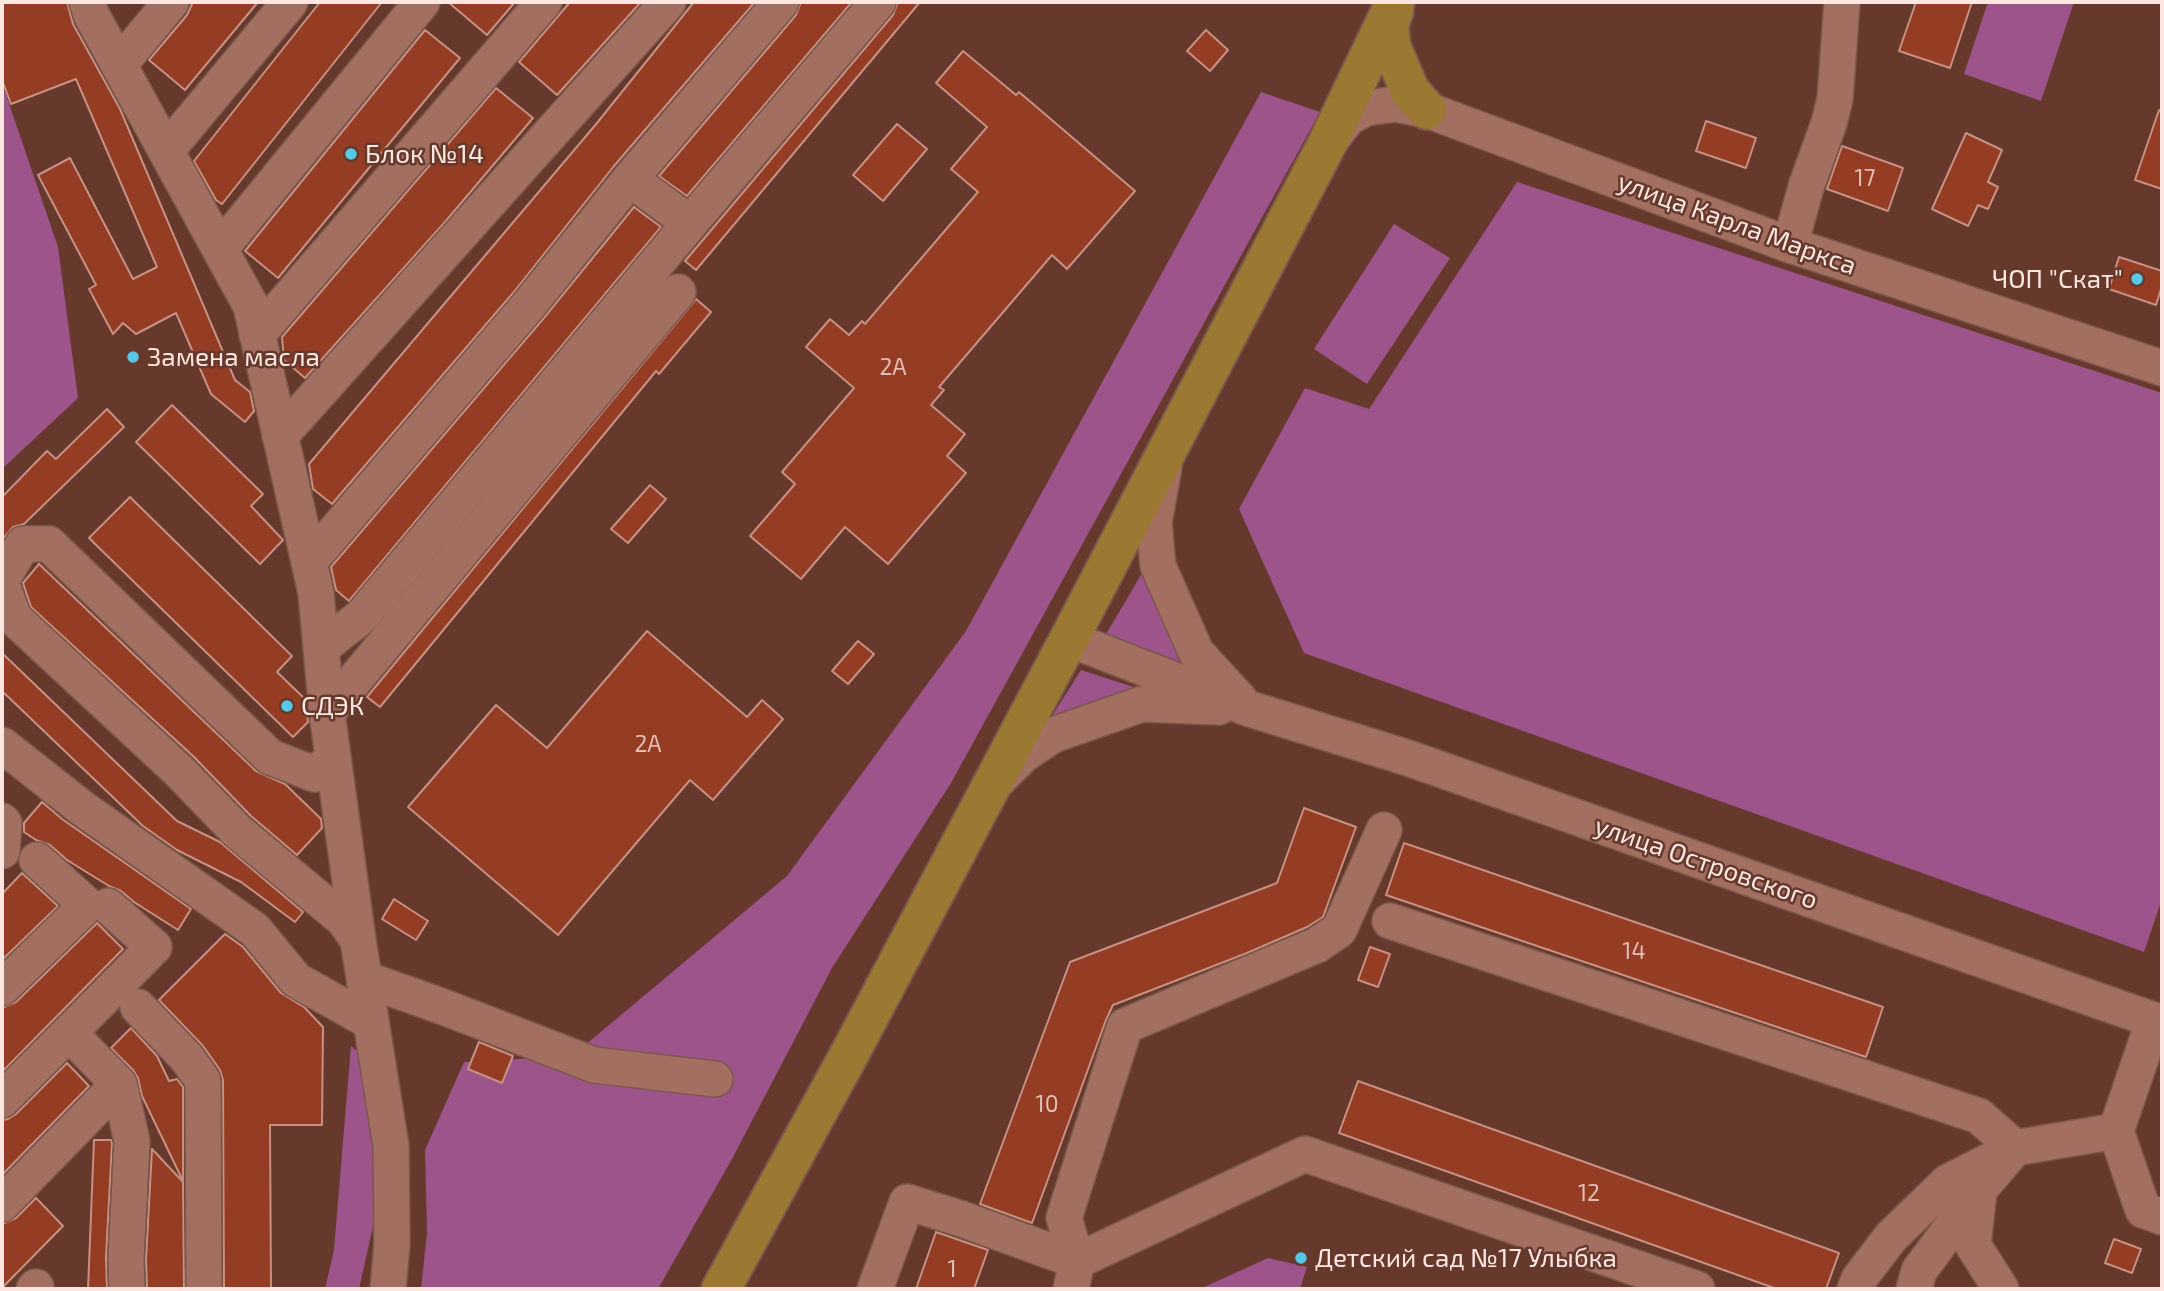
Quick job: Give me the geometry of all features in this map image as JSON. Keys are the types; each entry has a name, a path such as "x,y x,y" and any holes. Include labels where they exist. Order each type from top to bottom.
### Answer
{"main road":[{"path":"1396,2 1389,24 1391,46 1410,90 1427,110"},
{"path":"721,1289 850,1053 1069,639 1326,146 1396,2"}],"street":[{"path":"87,2 251,306 316,593 333,759 358,940 391,1146 392,1245 388,1289"},
{"path":"119,65 171,2"},
{"path":"166,151 290,2"},
{"path":"220,249 422,2"},
{"path":"257,335 544,2"},
{"path":"280,436 668,2"},
{"path":"309,562 528,306 630,179 781,2"},
{"path":"321,648 362,616 878,2"},
{"path":"1790,245 1835,99 1842,2"},
{"name":"улица Карла Маркса","path":"1326,146 1348,118 1366,108 1396,104 1427,110 1790,245 2162,368"},
{"path":"630,179 690,223"},
{"path":"327,713 678,292"},
{"path":"1167,452 1154,523 1158,566 1196,652 1247,708"},
{"path":"2,579 23,544 49,544 270,757 314,774 333,759"},
{"path":"2,585 14,618 179,771 237,831 344,920 358,940"},
{"path":"1069,639 1247,708"},
{"path":"2,640 196,814 237,831"},
{"path":"989,790 1023,755 1053,735 1142,704 1247,708"},
{"name":"улица Островского","path":"1247,708 1408,758 2158,1022"},
{"path":"2,745 82,808 255,930 296,980 371,1022"},
{"path":"2,821 2,851"},
{"path":"1074,1275 1064,1218 1125,1026 1317,945 1339,930 1384,830"},
{"path":"2,988 87,905 37,860"},
{"path":"2,1100 154,947 108,905"},
{"path":"1390,921 1979,1116 2015,1149"},
{"path":"365,982 373,982 432,1002 594,1065 715,1079"},
{"path":"138,1007 187,1058 203,1081 204,1289"},
{"path":"2158,1022 2116,1131 2143,1210 2162,1217"},
{"path":"69,1033 119,1084 132,1141 127,1289"},
{"path":"2,1204 119,1084"},
{"path":"1855,1289 1859,1279 1891,1237 1948,1182 2015,1149 2116,1131"},
{"path":"1914,1289 1919,1271 1979,1190 2015,1149"},
{"path":"1074,1275 1305,1154 1697,1289"},
{"path":"1979,1190 1973,1245 2001,1289"},
{"path":"875,1289 907,1202 962,1219 1074,1275"}],"shaded area":[{"path":"1988,2 2074,2 2041,101 1964,74"},
{"path":"2,83 58,247 78,398 2,469"},
{"path":"1261,92 1320,112 951,783 832,968 732,1159 658,1289 421,1289 427,1233 425,1150 464,1062 572,1056 787,876 966,631"},
{"path":"1517,182 2162,393 2162,899 2144,952 1304,653 1239,509 1305,388 1369,409"},
{"path":"1394,224 1450,258 1367,384 1314,349"},
{"path":"1145,568 1187,664 1105,636"},
{"path":"1081,670 1152,693 1047,724"},
{"path":"351,1046 369,1061 377,1157 375,1217 359,1289 325,1289 334,1250"},
{"path":"1268,1258 1307,1267 1300,1289 1200,1289"}],"building":[{"path":"2,2 67,2 73,24 120,109 235,380 250,392 254,411 245,422 211,394 176,313 136,334 123,323 113,334 89,289 96,285 38,175 70,158 133,279 157,267 76,79 11,104 2,80"},
{"path":"193,2 258,2 185,90 149,60 187,15"},
{"path":"320,2 382,2 222,204 216,200 194,161"},
{"path":"448,2 515,2 487,35"},
{"path":"570,2 641,2 557,95 519,62"},
{"path":"694,2 755,2 614,166 513,293 332,504 313,489 309,464 597,123"},
{"path":"801,2 852,2 687,196 659,176 796,15"},
{"path":"898,2 920,2 696,270 685,261 893,15"},
{"path":"1916,2 1972,2 1950,68 1899,51"},
{"name":"Блок №14","path":"425,30 460,58 278,278 245,251"},
{"path":"1206,30 1228,50 1210,71 1187,51"},
{"path":"963,51 1016,95 1019,92 1135,191 1067,269 1052,255 939,387 944,390 931,405 965,434 947,456 966,473 888,564 845,527 801,579 750,536 795,484 782,472 854,388 806,347 830,319 849,335 862,321 865,324 978,192 951,169 987,127 936,83"},
{"path":"496,88 533,118 445,222 305,378 284,360 282,337"},
{"path":"2159,110 2162,111 2162,189 2135,180"},
{"path":"1706,121 1756,138 1746,168 1696,151"},
{"path":"897,124 927,149 883,201 853,175"},
{"path":"1966,133 2002,150 1988,182 1998,187 1988,209 1978,205 1968,226 1932,209"},
{"path":"1842,146 1903,168 1888,211 1827,189"},
{"path":"634,207 661,227 349,601 336,590 331,567 543,319"},
{"name":"ЧОП \"Скат\"","path":"2119,257 2162,271 2162,286 2156,305 2109,289"},
{"path":"696,299 711,312 659,374 656,371 380,707 367,697"},
{"path":"172,405 263,494 251,506 283,540 260,564 136,442"},
{"path":"107,409 124,427 24,524 13,527 2,540 2,497 47,451 56,459"},
{"path":"650,485 666,499 628,543 611,529"},
{"path":"130,497 292,656 277,672 306,700 308,722 293,737 89,538"},
{"path":"39,564 256,771 285,784 321,819 322,828 297,855 251,816 193,756 31,607 23,583"},
{"path":"647,631 747,717 762,700 783,719 713,800 690,780 558,935 408,807 496,705 547,748"},
{"path":"858,641 874,654 848,684 832,671"},
{"path":"2,653 177,821 220,842 303,912 295,922 241,882 177,850 143,826 2,691"},
{"path":"42,802 62,819 191,909 178,930 121,891 67,860 50,845 24,832 24,823"},
{"path":"1304,808 1356,827 1323,917 1307,927 1247,953 1113,1005 1032,1223 980,1204 1070,962 1277,883"},
{"path":"1404,843 1883,1007 1866,1057 1386,895"},
{"path":"22,873 58,906 2,960 2,894"},
{"path":"394,899 428,921 416,940 382,919"},
{"path":"97,923 123,949 2,1072 2,1008 16,1002"},
{"path":"225,934 243,947 281,993 304,1007 323,1027 322,1125 270,1125 271,1289 224,1289 223,1080 220,1070 203,1046 159,1000"},
{"path":"1370,947 1390,954 1378,987 1358,980"},
{"path":"131,1028 157,1056 169,1081 177,1079 183,1087 183,1181 142,1096 138,1078 111,1048"},
{"path":"479,1042 513,1056 502,1083 468,1069"},
{"path":"67,1063 89,1086 2,1175 2,1120 16,1114"},
{"path":"1358,1081 1839,1253 1826,1289 1777,1289 1339,1133"},
{"path":"94,1140 111,1140 112,1143 107,1289 88,1289"},
{"path":"152,1149 183,1182 184,1289 147,1289"},
{"path":"36,1198 63,1226 2,1288 2,1224 16,1218"},
{"path":"936,1232 988,1250 974,1289 916,1289"},
{"path":"2114,1239 2141,1249 2132,1273 2105,1263"}],"place":[{"name":"Блок №14","path":"351,154"},
{"name":"ЧОП \"Скат\"","path":"2137,279"},
{"name":"Замена масла","path":"133,357"},
{"name":"СДЭК","path":"287,706"},
{"name":"Детский сад №17 Улыбка","path":"1301,1258"}]}
